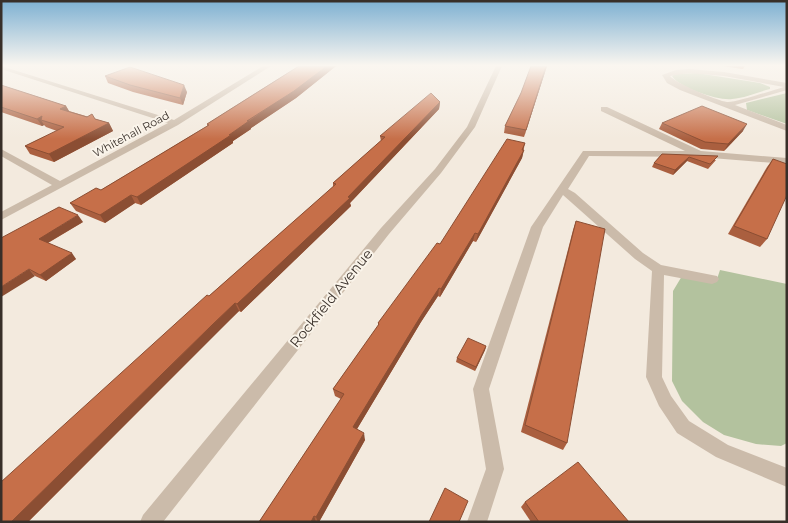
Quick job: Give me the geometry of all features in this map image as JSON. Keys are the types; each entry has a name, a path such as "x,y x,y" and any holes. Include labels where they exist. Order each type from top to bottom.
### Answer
{"street":[{"path":"74,90 175,123"},
{"name":"Whitehall Road","path":"1,217 175,123 228,90"},
{"name":"Rockfield Avenue","path":"150,522 385,231 438,171 471,127 488,90"},
{"path":"689,90 787,128"},
{"path":"726,105 775,90"},
{"path":"604,108 699,154"},
{"path":"1,152 60,185"},
{"path":"478,522 495,469 481,389 537,227 586,154 699,154 787,161"},
{"path":"562,190 571,195 639,256 658,269 712,279"},
{"path":"658,269 654,377 665,401 683,427 722,451 787,478"}],"green space":[{"path":"695,90 765,90 732,99 709,96"},
{"path":"787,93 787,124 747,110 746,103"},
{"path":"720,270 787,284 787,443 781,446 756,444 724,435 703,422 682,401 672,381 673,291 682,276 716,282"}],"building":[{"path":"1,90 18,90 66,106 60,109 87,117 92,114 95,119 109,123 49,154 25,146 64,127 41,120 42,116 37,119 1,107"},
{"path":"151,90 182,90 180,98"},
{"path":"260,90 295,90 137,197 131,195 100,215 70,203 96,188 101,190 209,125 207,124"},
{"path":"522,90 538,90 526,130 505,126"},
{"path":"431,93 440,102 348,197 350,198 237,304 235,303 11,522 1,522 1,482 207,295 209,296 336,184 333,183 385,137 380,136"},
{"path":"702,106 747,124 728,144 705,142 662,123"},
{"path":"507,139 525,143 522,150 524,150 478,234 475,233 441,289 439,288 422,314 353,427 364,433 316,517 314,516 311,522 259,522 344,394 333,389 378,323 437,243 440,244"},
{"path":"662,154 718,156 710,164 689,157 675,170 654,163"},
{"path":"773,159 787,164 787,195 767,239 734,226"},
{"path":"59,207 78,215 39,239 72,253 40,275 29,269 1,287 1,238"},
{"path":"576,221 605,229 567,443 525,425"},
{"path":"468,338 486,346 476,367 457,358"},
{"path":"578,462 629,522 539,522 525,502"},
{"path":"445,488 468,501 459,522 429,522"}]}
